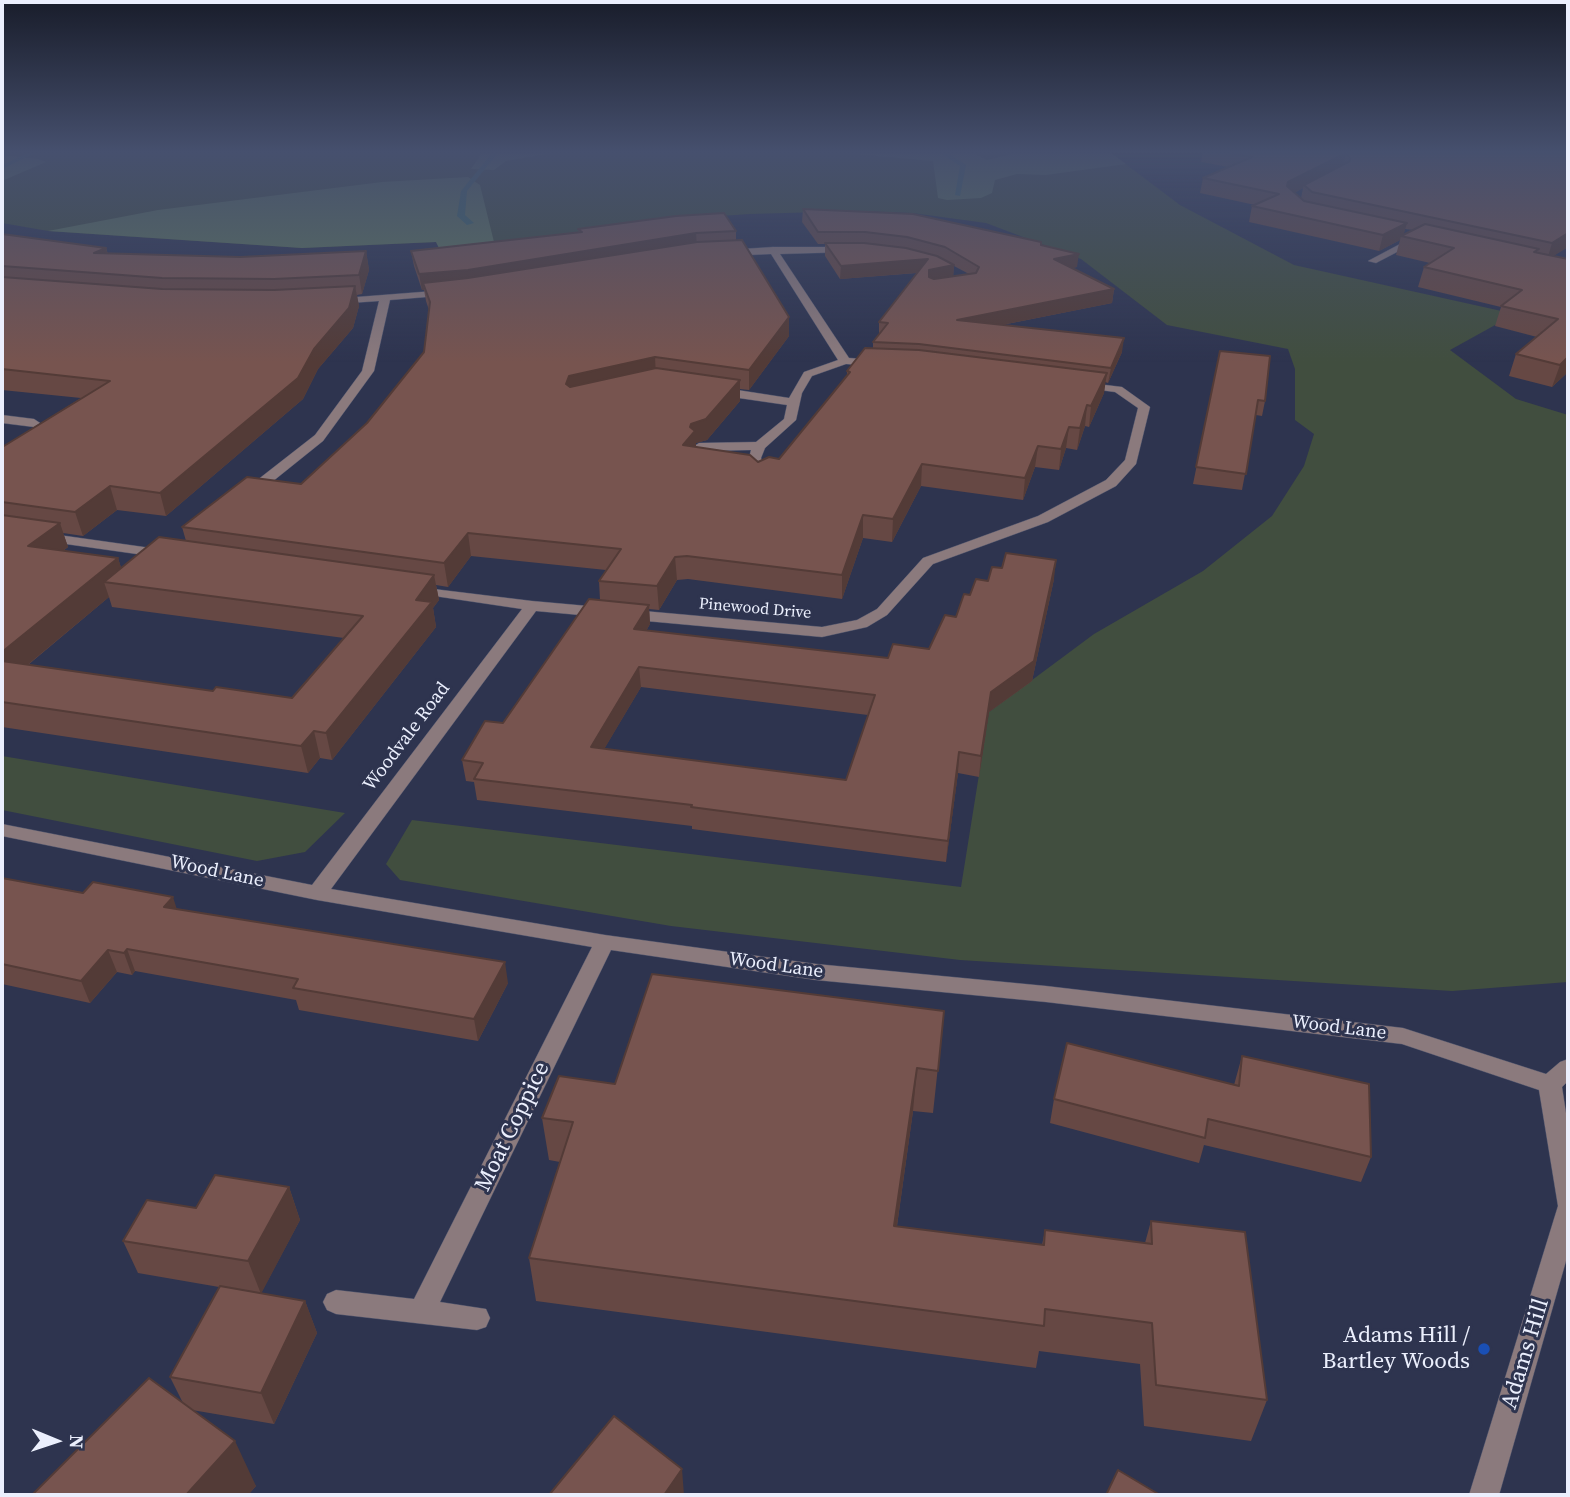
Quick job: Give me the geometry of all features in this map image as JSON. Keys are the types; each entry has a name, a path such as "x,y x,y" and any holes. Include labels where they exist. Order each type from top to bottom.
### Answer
{"street":[{"path":"1405,235 1430,241"},
{"path":"1373,261 1417,238"},
{"path":"710,254 773,250 864,250"},
{"path":"773,250 845,361"},
{"path":"318,302 458,292"},
{"path":"234,505 319,438 352,394 368,371 385,299"},
{"path":"760,478 755,458 759,446 790,420 796,393 808,374 845,361 893,363"},
{"name":"Pinewood Drive","path":"398,587 532,606 822,632 862,624 882,612 928,561 1044,519 1111,483 1131,461 1144,407 1118,390 1065,383"},
{"path":"712,391 794,402"},
{"path":"2,419 34,423"},
{"path":"699,447 759,446"},
{"path":"2,531 178,553"},
{"name":"Woodvale Road","path":"317,893 532,606"},
{"name":"Wood Lane","path":"2,830 317,893 605,942 816,972 1046,994 1403,1036 1550,1084"},
{"name":"Moat Coppice","path":"421,1312 605,942"},
{"path":"1568,1068 1550,1084 1568,1200"},
{"name":"Adams Hill","path":"1484,1495 1568,1212"},
{"path":"336,1302 477,1318"}],"green space":[{"path":"2,223 647,223 440,250 436,242 302,248 48,231"},
{"path":"91,223 489,223 494,242 440,250 436,242 302,248 48,231"},
{"path":"986,223 1214,223 1294,265 1515,314 1450,350 1516,399 1568,415 1568,982 1452,991 960,960 671,926 400,880 386,864 412,820 961,887 989,712 1094,634 1203,571 1272,516 1304,466 1314,434 1295,420 1295,369 1288,349 1167,325 1081,259"},
{"path":"2,756 345,813 305,852 257,861 2,810"}],"building":[{"path":"624,223 731,223 736,231 696,233 468,270 419,274 411,251 582,232 578,229"},
{"path":"812,223 954,223 1041,242 1041,245 1079,254 1054,259 1114,289 957,320 1124,338 1111,368 919,344 873,342 888,323 879,322 928,259 841,266 825,243 864,243 906,248 937,256 954,265 929,270 929,277 934,279 976,273 979,267 945,247 907,237 865,232 818,232"},
{"path":"1328,223 1407,223 1383,235"},
{"path":"1457,223 1568,223 1568,233 1552,243"},
{"path":"1425,224 1539,249 1534,252 1568,259 1568,357 1560,365 1516,354 1558,319 1501,306 1522,290 1424,267 1454,248 1401,236"},
{"path":"2,234 106,248 94,253 240,257 366,251 359,275 274,279 162,278 2,266"},
{"path":"742,240 789,317 749,370 655,357 569,376 566,384 570,387 656,368 740,380 706,419 691,424 690,427 695,431 683,445 750,455 758,462 769,457 779,459 850,372 847,371 865,348 919,350 1107,373 1091,406 1087,405 1080,428 1069,427 1061,449 1038,446 1025,478 922,464 893,519 863,515 842,575 687,556 675,557 657,586 599,581 621,549 468,533 444,563 182,527 247,477 301,484 367,423 424,352 430,302 423,283 697,242"},
{"path":"2,277 162,289 274,290 355,286 349,308 314,349 298,378 160,493 110,486 75,512 2,502 2,446 110,381 2,369"},
{"path":"1220,351 1270,356 1265,401 1258,400 1246,474 1196,467"},
{"path":"2,515 60,523 28,546 118,558 2,652"},
{"path":"159,537 434,575 416,600 432,602 326,733 314,731 301,746 2,702 2,661 213,691 216,687 292,698 363,616 104,582"},
{"path":"1006,553 1056,560 1034,661 991,692 981,756 959,752 948,841 691,807 692,805 474,779 483,763 462,760 485,721 503,723 589,599 649,605 634,629 888,658 893,644 929,649 945,615 956,617 964,594 970,595 976,579 988,581 992,567 1002,568","holes":["639,667 875,695 846,780 591,747"]},
{"path":"2,878 83,893 93,882 173,897 164,907 505,962 474,1019 293,988 298,979 127,949 124,953 108,950 81,981 2,964"},
{"path":"652,974 944,1011 938,1071 917,1068 894,1226 1044,1245 1045,1230 1152,1244 1151,1221 1245,1232 1267,1400 1156,1385 1152,1323 1045,1309 1044,1326 529,1258 573,1122 542,1118 559,1076 615,1084"},
{"path":"1067,1043 1239,1086 1242,1056 1369,1084 1371,1157 1208,1119 1205,1138 1054,1099"},
{"path":"215,1175 289,1187 248,1261 123,1241 147,1200 196,1208"},
{"path":"220,1286 305,1301 261,1393 170,1377"},
{"path":"149,1378 235,1441 186,1495 32,1495"},
{"path":"614,1416 682,1469 664,1495 549,1495"},
{"path":"1118,1470 1160,1495 1106,1495"}],"place":[{"name":"Adams Hill / Bartley Woods","path":"1484,1349"}]}
